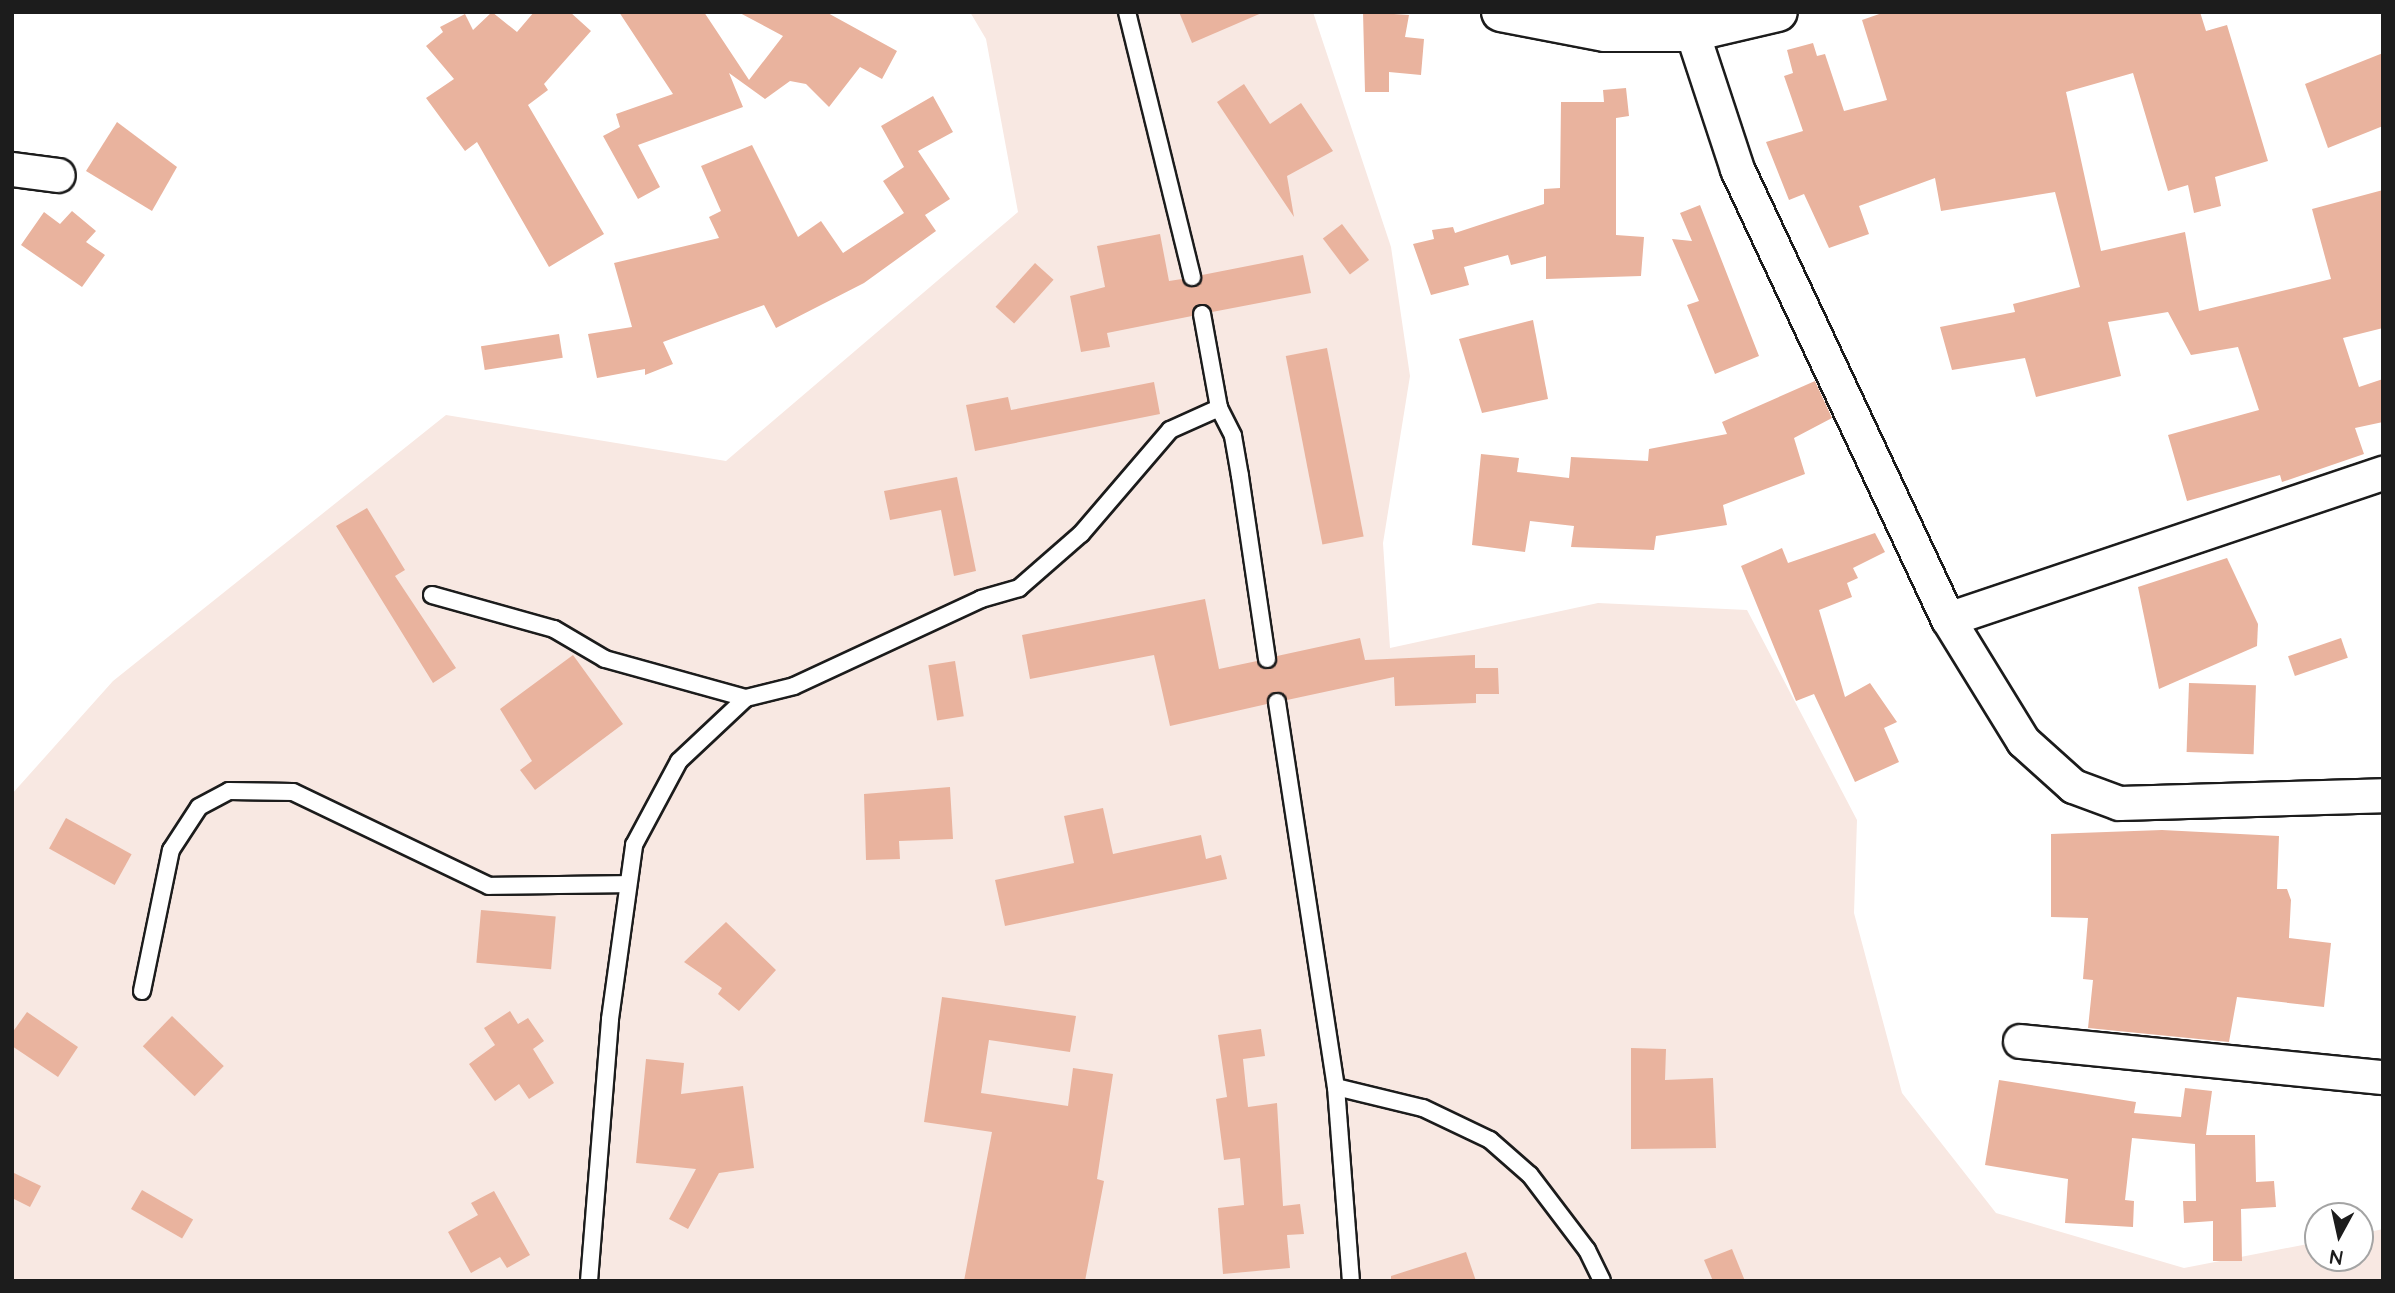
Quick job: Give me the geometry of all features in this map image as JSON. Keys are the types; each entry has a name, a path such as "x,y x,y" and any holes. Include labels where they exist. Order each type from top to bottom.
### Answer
{"street":[{"path":"1501,12 1605,32 1692,32 1778,12"},
{"path":"1692,32 1737,169 1948,619 2023,741 2073,786 2119,803 2383,795"},
{"path":"12,169 58,175"},
{"path":"1948,619 2383,473"},
{"path":"2020,1041 2383,1077"}],"lane":[{"path":"1127,12 1192,277"},
{"path":"1202,314 1219,408 1233,436 1267,659"},
{"path":"589,1281 628,884 635,845 679,761 747,698 794,686 982,599 1019,588 1081,534 1170,430 1219,408"},
{"path":"432,595 554,629 605,659 747,698"},
{"path":"1277,702 1336,1087 1351,1281"},
{"path":"142,991 170,850 199,807 229,791 293,792 489,886 628,884"},
{"path":"1336,1087 1423,1108 1490,1140 1538,1185 1602,1281"}],"shaded area":[{"path":"970,12 1313,12 1391,247 1410,376 1383,543 1390,648 1598,603 1747,610 1857,820 1854,913 1902,1093 1996,1213 2184,1268 2304,1245 2304,1272 2374,1272 2374,1231 2383,1229 2383,1281 12,1281 12,794 113,681 446,415 726,461 1018,212 986,39"}],"building":[{"path":"492,12 517,32 534,12 570,12 591,31 544,84 548,90 528,105 604,234 549,267 477,142 465,151 426,98 454,79 426,46 443,32 440,27 465,14 473,30"},
{"path":"619,12 704,12 749,80 783,36 738,12 826,12 897,51 882,79 860,67 829,107 806,84 790,81 765,99 729,73 743,107 638,145 660,187 638,199 603,136 620,127 616,114 673,94"},
{"path":"1179,12 1264,12 1192,43"},
{"path":"1363,12 1409,15 1405,37 1424,39 1421,75 1389,72 1389,92 1365,92"},
{"path":"1885,12 2200,12 2206,31 2227,25 2268,161 2215,177 2221,206 2194,213 2188,185 2168,191 2133,73 2066,92 2101,251 2185,232 2199,311 2331,279 2312,209 2383,190 2383,328 2343,338 2359,387 2383,379 2383,422 2355,428 2364,454 2282,482 2280,475 2187,501 2168,435 2259,410 2238,347 2191,355 2168,312 2108,322 2121,376 2036,397 2025,358 1952,370 1940,327 2015,312 2013,304 2080,287 2055,192 1941,211 1935,178 1859,206 1869,234 1829,248 1804,194 1789,200 1766,142 1803,131 1784,76 1793,73 1787,50 1813,43 1817,56 1825,54 1844,111 1887,100 1862,20"},
{"path":"2383,53 2383,126 2328,148 2305,84"},
{"path":"1244,84 1270,124 1301,103 1333,151 1287,176 1294,217 1217,102"},
{"path":"1626,88 1629,116 1616,118 1616,235 1644,237 1641,276 1546,279 1546,256 1511,265 1508,255 1464,267 1469,285 1431,295 1413,244 1434,239 1432,230 1453,227 1455,233 1544,204 1544,189 1560,188 1561,102 1604,102 1603,90"},
{"path":"933,96 953,132 918,151 950,199 925,215 936,231 864,283 776,328 764,305 663,342 673,364 645,375 645,369 597,378 588,334 632,327 614,263 719,238 709,217 721,211 701,166 752,145 798,237 821,221 843,253 904,213 883,181 904,167 881,126"},
{"path":"117,122 177,167 152,211 86,171"},
{"path":"1700,205 1759,356 1715,374 1687,305 1699,301 1672,239 1692,241 1680,213"},
{"path":"72,211 96,231 86,242 105,255 82,287 21,245 44,212 60,224"},
{"path":"1342,224 1369,260 1350,274 1323,238"},
{"path":"1160,234 1169,281 1182,279 1194,287 1202,275 1303,255 1311,293 1212,312 1199,304 1192,316 1107,333 1110,347 1081,352 1070,296 1105,287 1097,246"},
{"path":"1035,263 1054,280 1014,324 996,307"},
{"path":"1533,320 1548,399 1482,413 1459,339"},
{"path":"559,334 563,358 485,370 481,346"},
{"path":"1327,348 1364,536 1322,544 1286,356"},
{"path":"1815,381 1832,418 1794,438 1805,474 1723,505 1727,525 1656,536 1654,550 1571,547 1574,526 1530,521 1525,552 1472,545 1481,454 1519,458 1517,472 1569,478 1571,457 1648,461 1649,449 1727,434 1722,422"},
{"path":"1154,382 1160,414 975,451 966,405 1008,397 1011,410"},
{"path":"957,477 976,571 954,576 941,510 890,520 884,491"},
{"path":"367,508 405,570 395,576 456,668 433,683 336,526"},
{"path":"1875,533 1885,552 1853,568 1858,578 1847,583 1852,597 1819,610 1845,697 1870,683 1897,722 1884,728 1899,762 1855,782 1814,694 1796,701 1741,566 1782,548 1788,563"},
{"path":"2227,558 2258,624 2257,646 2159,689 2138,587"},
{"path":"1205,599 1219,669 1257,661 1269,669 1277,656 1360,638 1365,660 1475,655 1475,668 1498,668 1499,694 1476,694 1476,703 1395,706 1394,677 1287,700 1275,692 1267,704 1170,726 1154,655 1030,679 1022,635"},
{"path":"2341,638 2348,658 2295,676 2288,656"},
{"path":"573,655 623,724 535,790 520,770 532,761 500,709"},
{"path":"955,661 964,716 937,721 928,665"},
{"path":"2189,683 2256,685 2254,754 2187,752"},
{"path":"950,787 953,839 899,841 900,859 866,860 864,794"},
{"path":"1103,808 1113,854 1201,835 1206,859 1221,855 1227,879 1005,926 995,880 1074,863 1064,816"},
{"path":"66,818 132,854 115,885 49,849"},
{"path":"2162,830 2279,836 2277,889 2287,889 2291,900 2289,938 2331,943 2324,1007 2237,997 2229,1042 2088,1028 2093,980 2083,979 2088,918 2051,917 2051,834"},
{"path":"481,910 556,917 551,969 476,963"},
{"path":"726,922 776,970 739,1011 718,994 722,988 684,962"},
{"path":"942,997 1076,1016 1070,1052 989,1040 981,1093 1068,1106 1073,1068 1113,1074 1097,1179 1104,1181 1085,1281 964,1281 992,1132 924,1122"},
{"path":"510,1011 518,1024 528,1018 544,1041 533,1049 554,1083 529,1099 519,1084 495,1101 469,1064 495,1045 484,1028"},
{"path":"27,1012 78,1047 58,1077 12,1046 12,1033"},
{"path":"172,1016 224,1066 195,1096 143,1046"},
{"path":"1261,1029 1265,1056 1243,1059 1248,1107 1277,1103 1283,1206 1300,1204 1304,1234 1287,1235 1290,1268 1223,1274 1218,1208 1244,1205 1240,1158 1224,1160 1216,1099 1227,1097 1218,1035"},
{"path":"1631,1048 1666,1049 1665,1080 1713,1078 1716,1148 1631,1149"},
{"path":"646,1059 684,1063 681,1094 743,1086 754,1168 719,1173 688,1229 669,1219 696,1169 636,1163"},
{"path":"1999,1080 2136,1102 2134,1113 2181,1117 2185,1088 2212,1091 2206,1135 2255,1135 2256,1182 2274,1181 2276,1207 2241,1209 2242,1261 2213,1261 2213,1221 2184,1223 2183,1201 2196,1201 2195,1144 2132,1138 2125,1200 2134,1201 2133,1227 2065,1223 2068,1179 1985,1165"},
{"path":"12,1172 41,1186 30,1207 12,1198"},
{"path":"142,1190 193,1220 182,1239 131,1209"},
{"path":"494,1191 530,1255 507,1268 500,1257 471,1273 448,1232 478,1215 471,1203"},
{"path":"1732,1249 1745,1281 1713,1281 1704,1260"},
{"path":"1466,1252 1476,1281 1391,1281 1391,1276"}]}
